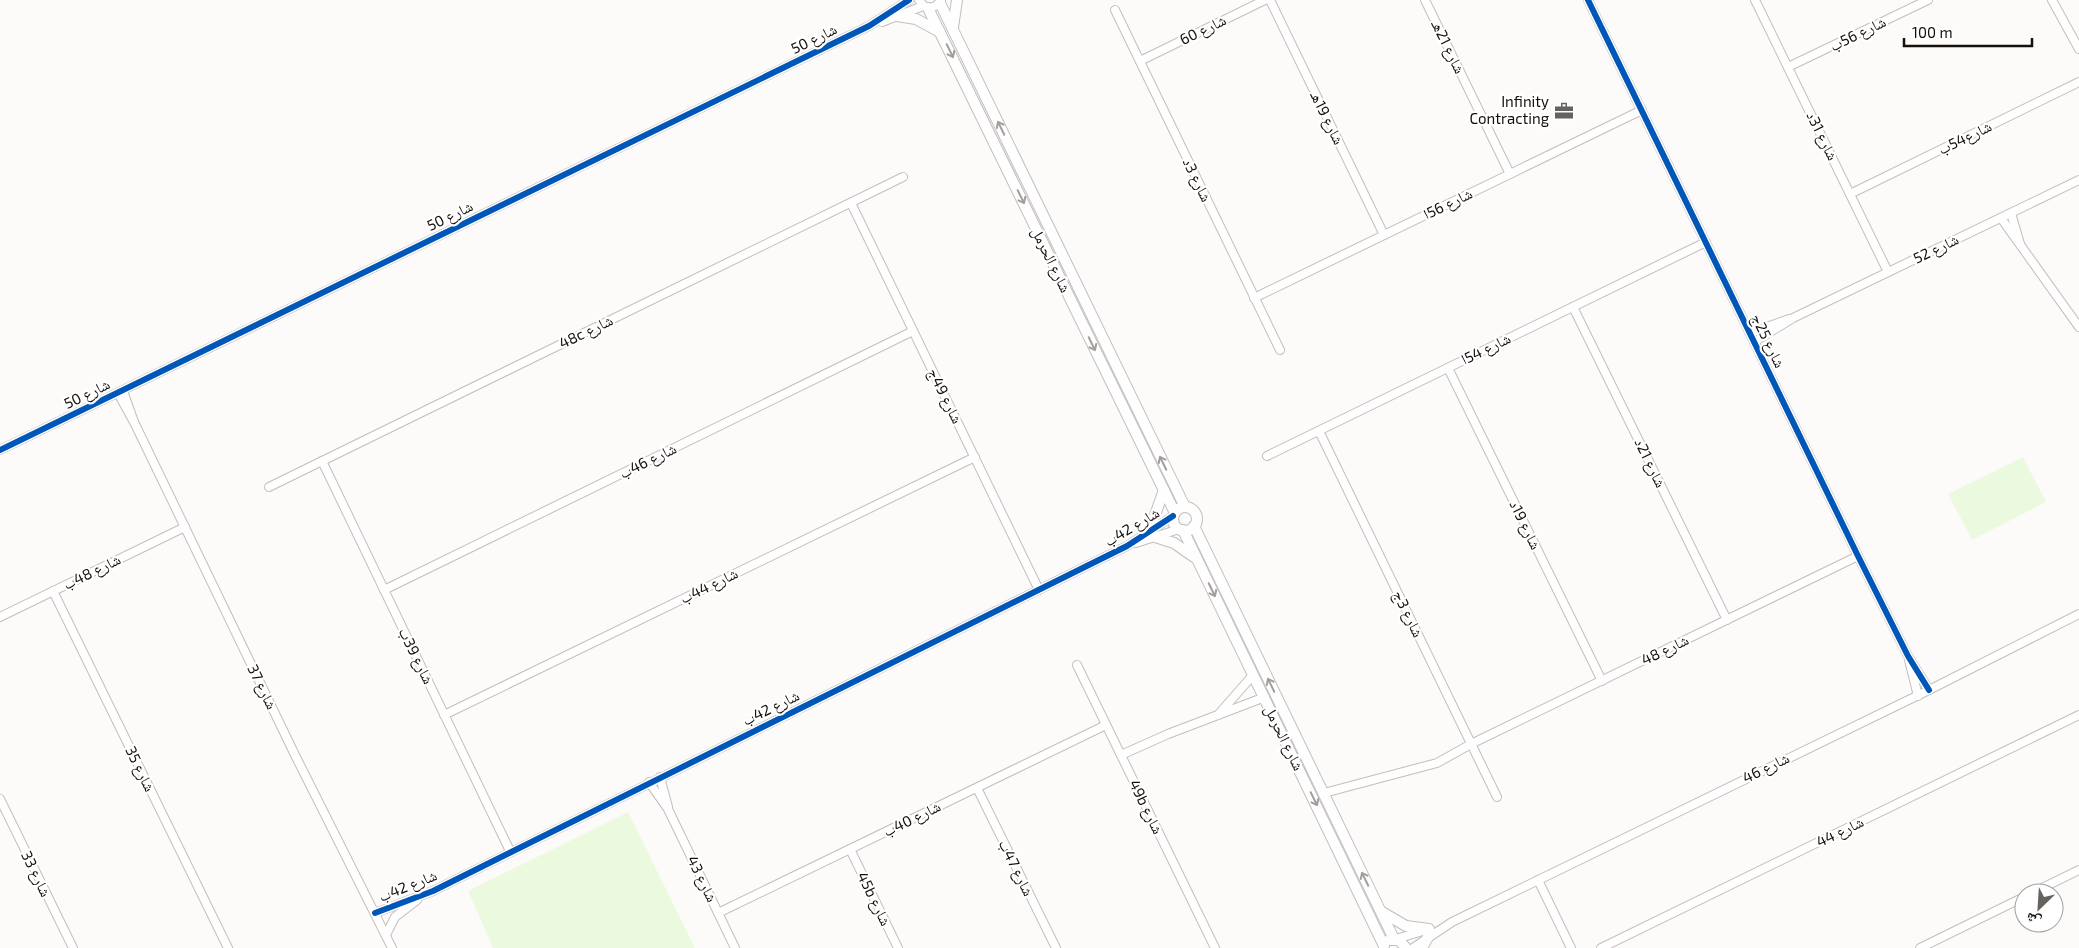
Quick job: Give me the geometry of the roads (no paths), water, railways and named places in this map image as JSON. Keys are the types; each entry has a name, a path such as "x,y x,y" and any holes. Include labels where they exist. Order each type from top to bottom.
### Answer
{"street":[{"name":"شارع 50","path":"869,26 909,0"},
{"path":"953,30 957,0"},
{"name":"شارع 60","path":"1140,61 1265,0"},
{"name":"شارع 19هـ","path":"1270,0 1384,235"},
{"name":"شارع 21هـ","path":"1425,0 1510,174"},
{"name":"شارع 25ج","path":"1588,0 1858,556 1908,656 1929,690"},
{"name":"شارع 31د","path":"1755,0 1888,272"},
{"name":"شارع 56ب","path":"1788,67 1928,0"},
{"path":"2052,0 2079,49"},
{"name":"شارع 50","path":"0,450 869,26 923,4 941,1"},
{"name":"شارع الحرمل","path":"941,1 953,30 1185,507"},
{"name":"شارع الحرمل","path":"923,4 940,33 1164,490 1174,515"},
{"name":"شارع 3د","path":"1115,10 1280,350"},
{"path":"897,16 925,22 940,33"},
{"name":"شارع54ب","path":"1850,194 2079,82"},
{"name":"شارع 56ا","path":"1254,298 1642,110"},
{"name":"48c شارع","path":"269,486 903,177"},
{"name":"شارع 52","path":"1754,342 1793,318 2079,180"},
{"name":"شارع 49ج","path":"851,203 1039,590"},
{"path":"2011,213 2020,244"},
{"path":"2001,218 2079,327"},
{"name":"شارع 54ا","path":"1267,456 1706,242"},
{"name":"شارع 21د","path":"1574,306 1727,620"},
{"name":"شارع 52","path":"1750,333 1793,318"},
{"name":"شارع 46ب","path":"384,590 913,331"},
{"name":"شارع 19د","path":"1448,368 1602,681"},
{"name":"شارع 37","path":"120,392 132,409 135,424 392,948"},
{"name":"شارع 3ج","path":"1319,431 1497,797"},
{"name":"شارع 44ب","path":"444,716 974,457"},
{"name":"شارع 39ب","path":"322,461 510,851"},
{"path":"1164,490 1152,534 1183,547 1197,560"},
{"path":"1185,507 1192,509 1196,514 1197,522 1194,526 1181,530 1174,524 1174,515 1185,507"},
{"name":"شارع 42ب","path":"375,913 425,894 1152,534 1174,515"},
{"name":"شارع الحرمل","path":"1194,526 1395,939"},
{"name":"شارع 48ب","path":"0,617 185,527"},
{"name":"شارع الحرمل","path":"1181,530 1265,697 1384,947"},
{"name":"شارع 42ب","path":"1152,534 1181,530"},
{"name":"شارع 48","path":"1324,793 1437,763 1472,744 1858,556"},
{"name":"شارع 35","path":"53,590 228,948"},
{"name":"شارع 46","path":"1395,939 1428,933 1452,922 1918,696 2079,614"},
{"name":"شارع 25ج","path":"1908,656 1918,696"},
{"name":"49b شارع","path":"1077,665 1215,948"},
{"path":"1217,716 1253,675"},
{"path":"1121,755 1168,734 1265,697"},
{"name":"شارع 44","path":"1601,948 2079,715"},
{"name":"شارع 40ب","path":"718,913 1106,725"},
{"name":"شارع 43","path":"660,777 668,809"},
{"name":"شارع 43","path":"649,782 668,809 735,948"},
{"name":"شارع 47ب","path":"977,788 1056,948"},
{"name":"شارع 33","path":"0,799 73,948"},
{"name":"45b شارع","path":"850,849 898,948"},
{"path":"2052,883 2079,870"},
{"path":"1538,880 1571,948"},
{"name":"شارع 42ب","path":"386,935 395,917 425,894"},
{"path":"1920,948 2014,902"},
{"path":"1380,909 1392,920 1428,933 1422,948"},
{"name":"شارع 46","path":"1413,948 1428,933"},
{"path":"1384,947 1395,939 1404,943 1406,948"}],"place":[{"name":"Infinity Contracting","path":"1564,111"}]}
